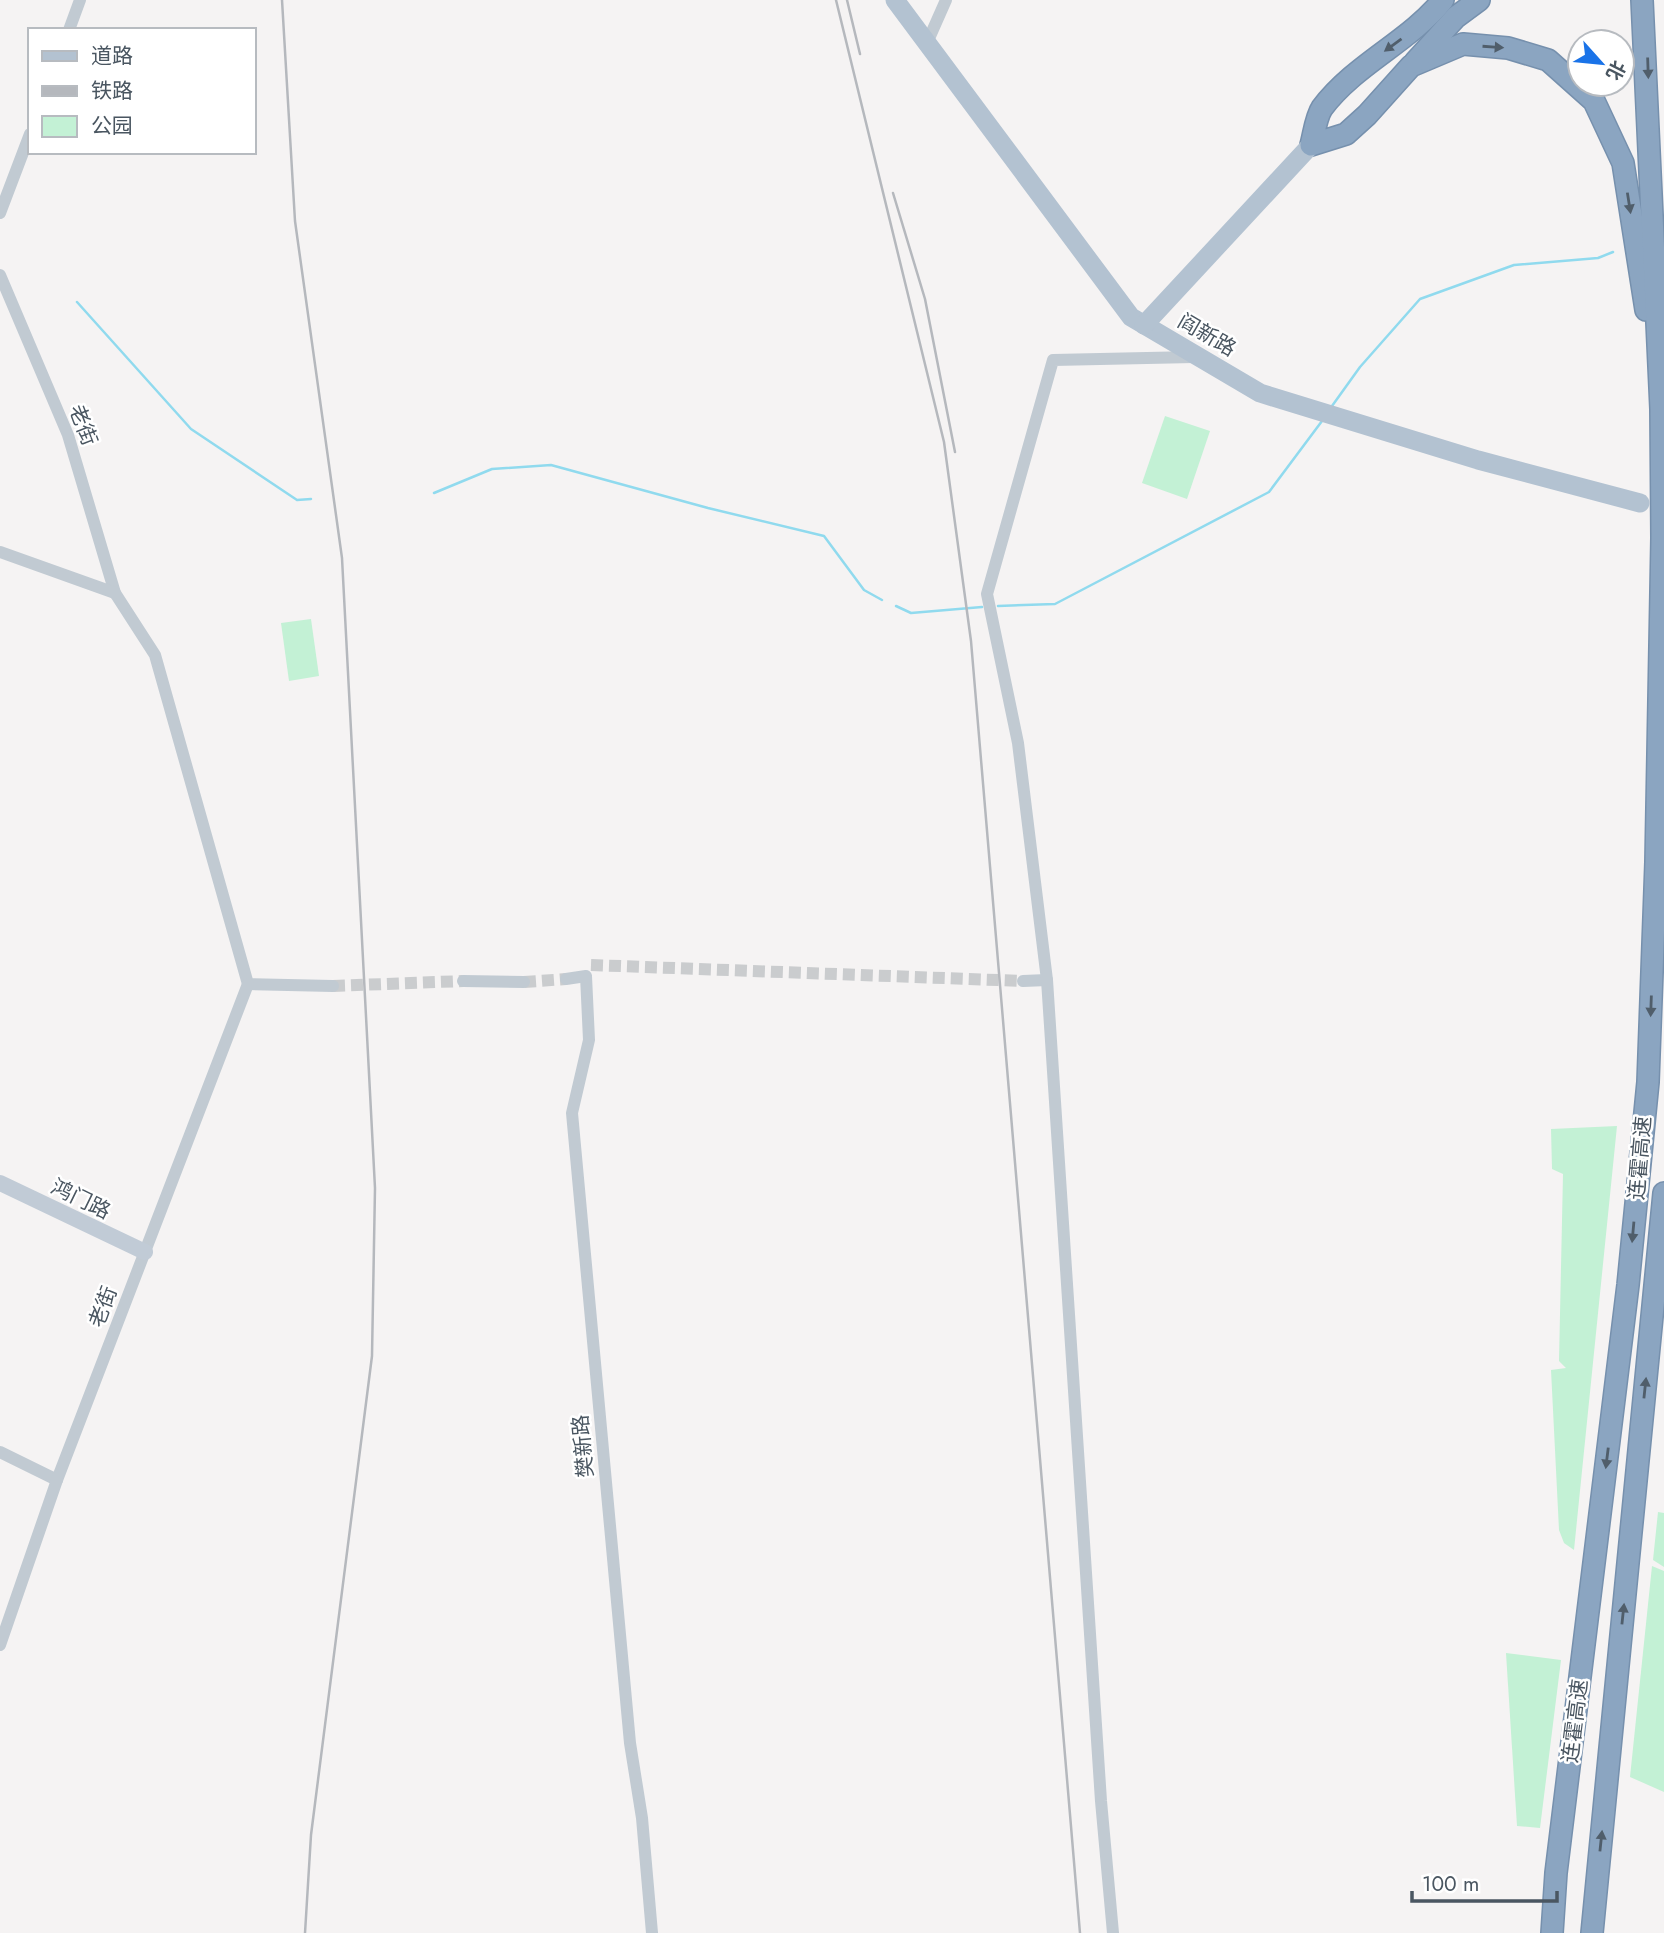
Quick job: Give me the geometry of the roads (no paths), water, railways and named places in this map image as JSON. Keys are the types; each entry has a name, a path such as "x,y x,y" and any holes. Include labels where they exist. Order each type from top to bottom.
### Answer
{"highway":[{"path":"1427,20 1443,0"},
{"path":"1311,145 1321,110 1362,68 1451,0"},
{"path":"1311,145 1346,134 1367,116 1456,17 1479,0"},
{"name":"连霍高速","path":"1552,1933 1558,1859 1628,1285 1647,1082 1661,666 1661,409 1642,0"},
{"path":"1411,66 1464,44 1508,48 1548,60 1594,101 1623,163 1661,409"},
{"name":"连霍高速","path":"1591,1933 1664,1193"}],"main road":[{"name":"阎新路","path":"895,0 1131,317 1260,393 1478,460 1640,503"},
{"path":"1144,325 1311,145"}],"street":[{"path":"70,28 80,0"},
{"path":"927,43 946,0"},
{"path":"0,213 28,139"},
{"name":"老街","path":"0,275 68,435 115,593 155,655 248,984 57,1480 0,1645"},
{"path":"1113,1933 1101,1801 1047,979 1018,743 987,594 1054,360 1198,356"},
{"path":"0,552 115,593"},
{"name":"樊新路","path":"566,979 589,970 589,1040 572,1113 630,1743 642,1818 652,1933"},
{"path":"1023,981 1047,979"},
{"path":"463,981 524,982"},
{"path":"248,984 333,986"},
{"name":"鸿门路","path":"0,1183 145,1252"},
{"path":"0,1452 57,1480"}],"waterway":[{"path":"1332,406 1360,367 1420,299 1514,265 1598,258 1613,252"},
{"path":"77,302 191,429 297,500 311,499"},
{"path":"998,606 1055,604 1269,492 1322,421"},
{"path":"434,493 492,469 551,465 824,536 864,590 882,600"},
{"path":"896,606 911,613 982,607"}],"tunnel":[{"path":"591,965 1023,981"},
{"path":"524,982 566,979"},
{"path":"333,986 463,981"}],"railway":[{"path":"282,0 295,221 342,558 375,1188 372,1356 311,1835 305,1933"},
{"path":"836,0 944,442 971,641 1080,1933"},
{"path":"847,0 860,54"},
{"path":"893,193 925,299 955,452"}]}
